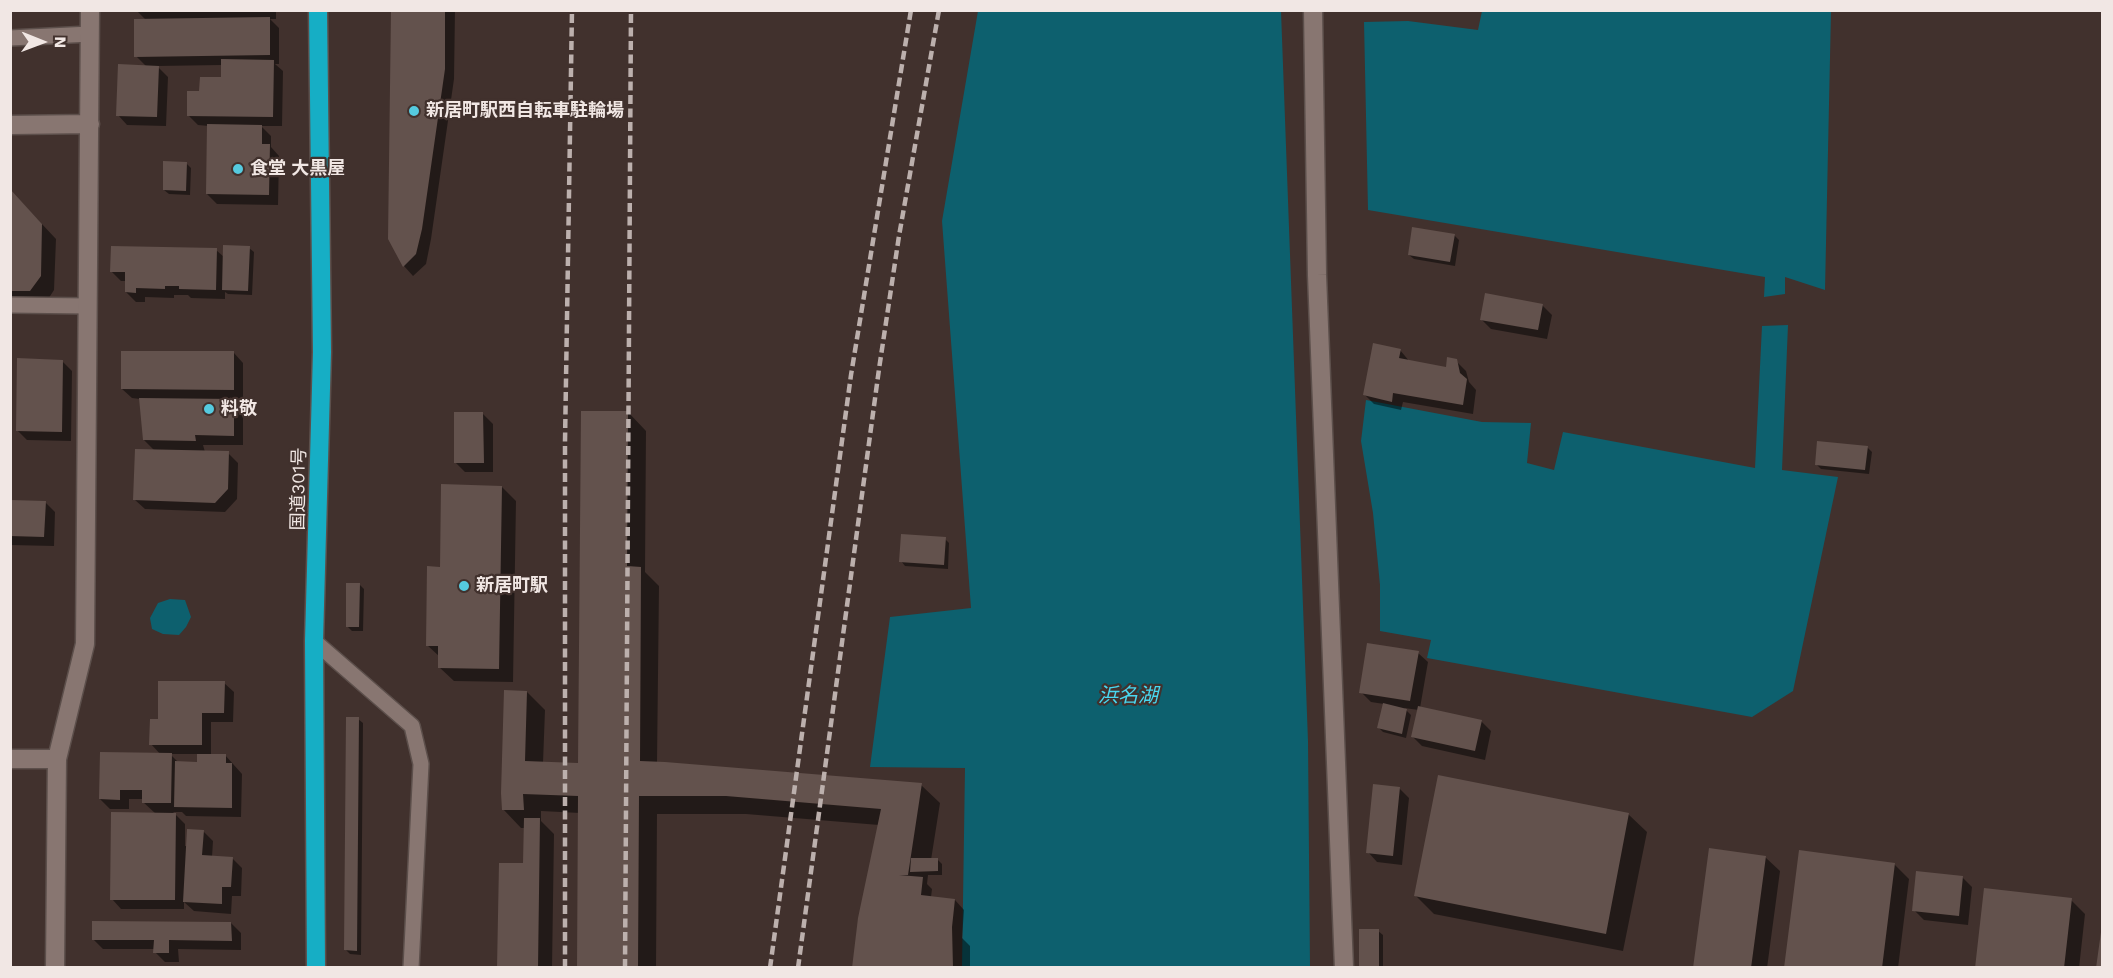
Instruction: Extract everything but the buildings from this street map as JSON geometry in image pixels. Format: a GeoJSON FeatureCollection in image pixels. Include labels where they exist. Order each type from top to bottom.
{"type":"FeatureCollection","features":[{"type":"Feature","properties":{"kind":"highway","name":"国道301号"},"geometry":{"type":"LineString","coordinates":[[316,968],[314,641],[322,352],[318,10]]}},
{"type":"Feature","properties":{"kind":"street"},"geometry":{"type":"LineString","coordinates":[[55,968],[57,759],[86,644],[90,10]]}},
{"type":"Feature","properties":{"kind":"street"},"geometry":{"type":"LineString","coordinates":[[1313,10],[1317,275],[1344,968]]}},
{"type":"Feature","properties":{"kind":"street"},"geometry":{"type":"LineString","coordinates":[[10,125],[90,124]]}},
{"type":"Feature","properties":{"kind":"street"},"geometry":{"type":"LineString","coordinates":[[10,759],[57,759]]}},
{"type":"Feature","properties":{"kind":"lane"},"geometry":{"type":"LineString","coordinates":[[10,38],[90,34]]}},
{"type":"Feature","properties":{"kind":"lane"},"geometry":{"type":"LineString","coordinates":[[10,305],[88,306]]}},
{"type":"Feature","properties":{"kind":"lane"},"geometry":{"type":"LineString","coordinates":[[314,641],[412,726],[421,764],[411,968]]}},
{"type":"Feature","properties":{"kind":"water","name":"浜名湖"},"geometry":{"type":"Polygon","coordinates":[[[978,11],[1281,11],[1308,741],[1310,967],[962,967],[965,768],[870,767],[890,617],[971,608],[942,221],[978,11]]]}},
{"type":"Feature","properties":{"kind":"water"},"geometry":{"type":"Polygon","coordinates":[[[1482,11],[1831,11],[1825,290],[1785,277],[1785,294],[1764,297],[1765,277],[1368,210],[1364,22],[1408,21],[1478,30],[1482,11]]]}},
{"type":"Feature","properties":{"kind":"water"},"geometry":{"type":"Polygon","coordinates":[[[1788,325],[1782,470],[1838,477],[1793,691],[1752,717],[1427,658],[1431,640],[1380,631],[1380,585],[1373,513],[1361,441],[1366,400],[1482,422],[1531,423],[1527,463],[1554,470],[1563,432],[1755,468],[1762,326],[1788,325]]]}},
{"type":"Feature","properties":{"kind":"water"},"geometry":{"type":"Polygon","coordinates":[[[170,599],[185,600],[191,617],[179,635],[163,634],[152,629],[150,618],[158,603],[170,599]]]}},
{"type":"Feature","properties":{"kind":"railway"},"geometry":{"type":"LineString","coordinates":[[565,968],[565,442],[572,10]]}},
{"type":"Feature","properties":{"kind":"railway"},"geometry":{"type":"LineString","coordinates":[[625,968],[631,10]]}},
{"type":"Feature","properties":{"kind":"railway"},"geometry":{"type":"LineString","coordinates":[[770,968],[851,375],[911,10]]}},
{"type":"Feature","properties":{"kind":"railway"},"geometry":{"type":"LineString","coordinates":[[798,968],[879,369],[899,236],[939,10]]}},
{"type":"Feature","properties":{"kind":"place","name":"新居町駅西自転車駐輪場"},"geometry":{"type":"Point","coordinates":[414,111]}},
{"type":"Feature","properties":{"kind":"place","name":"食堂 大黒屋"},"geometry":{"type":"Point","coordinates":[238,169]}},
{"type":"Feature","properties":{"kind":"place","name":"料敬"},"geometry":{"type":"Point","coordinates":[209,409]}},
{"type":"Feature","properties":{"kind":"place","name":"新居町駅"},"geometry":{"type":"Point","coordinates":[464,586]}}]}
